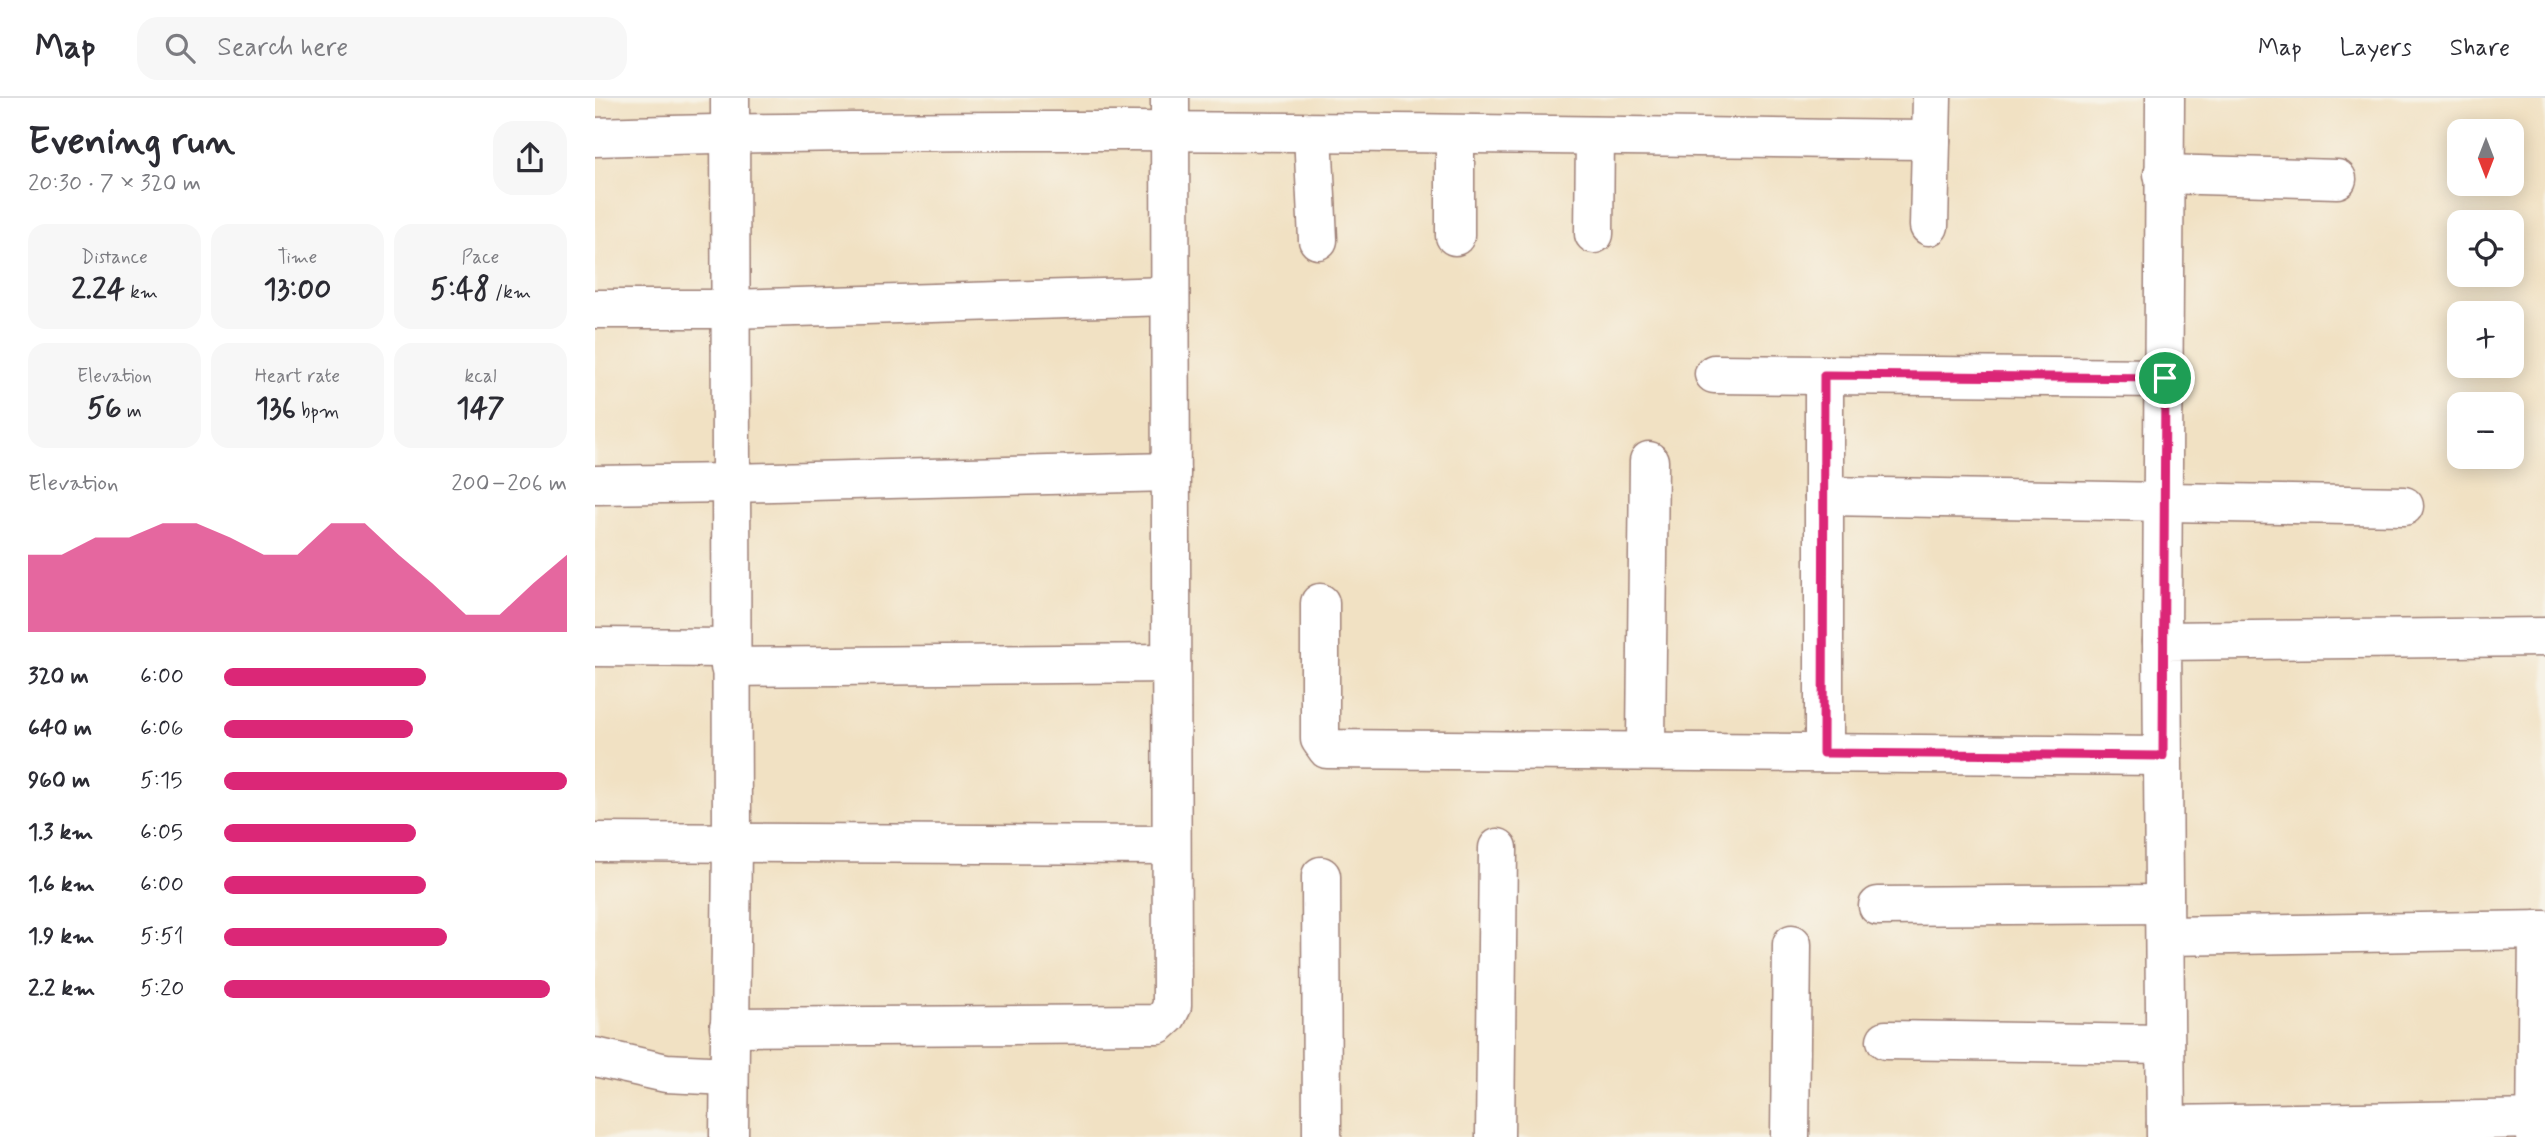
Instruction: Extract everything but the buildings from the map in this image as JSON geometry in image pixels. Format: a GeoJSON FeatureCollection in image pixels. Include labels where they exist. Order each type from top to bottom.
{"type":"FeatureCollection","features":[{"type":"Feature","properties":{"kind":"street"},"geometry":{"type":"LineString","coordinates":[[1929,226],[1932,98]]}},
{"type":"Feature","properties":{"kind":"street"},"geometry":{"type":"LineString","coordinates":[[1878,906],[2164,920],[2541,930],[2539,1125],[2166,1131],[2165,1044],[2164,920],[2163,756],[2162,641],[2165,98]]}},
{"type":"Feature","properties":{"kind":"street"},"geometry":{"type":"LineString","coordinates":[[595,137],[730,116],[1170,115],[1313,133],[1931,140]]}},
{"type":"Feature","properties":{"kind":"street"},"geometry":{"type":"LineString","coordinates":[[729,1027],[1158,1024],[1167,1016],[1172,1006],[1170,115]]}},
{"type":"Feature","properties":{"kind":"street"},"geometry":{"type":"LineString","coordinates":[[729,1137],[732,842],[730,116]]}},
{"type":"Feature","properties":{"kind":"street"},"geometry":{"type":"LineString","coordinates":[[1313,133],[1318,240]]}},
{"type":"Feature","properties":{"kind":"street"},"geometry":{"type":"LineString","coordinates":[[1455,135],[1455,236]]}},
{"type":"Feature","properties":{"kind":"street"},"geometry":{"type":"LineString","coordinates":[[1594,234],[1595,136]]}},
{"type":"Feature","properties":{"kind":"street"},"geometry":{"type":"LineString","coordinates":[[2163,174],[2337,179]]}},
{"type":"Feature","properties":{"kind":"street"},"geometry":{"type":"LineString","coordinates":[[595,309],[730,309],[1170,296]]}},
{"type":"Feature","properties":{"kind":"street"},"geometry":{"type":"LineString","coordinates":[[1714,374],[2165,378]]}},
{"type":"Feature","properties":{"kind":"street"},"geometry":{"type":"LineString","coordinates":[[1823,753],[1824,375]]}},
{"type":"Feature","properties":{"kind":"street"},"geometry":{"type":"LineString","coordinates":[[1646,742],[1649,461]]}},
{"type":"Feature","properties":{"kind":"street"},"geometry":{"type":"LineString","coordinates":[[595,485],[1171,472]]}},
{"type":"Feature","properties":{"kind":"street"},"geometry":{"type":"LineString","coordinates":[[1824,496],[2404,506]]}},
{"type":"Feature","properties":{"kind":"street"},"geometry":{"type":"LineString","coordinates":[[1320,603],[1320,739],[1327,749],[2163,756]]}},
{"type":"Feature","properties":{"kind":"street"},"geometry":{"type":"LineString","coordinates":[[2162,641],[2545,637]]}},
{"type":"Feature","properties":{"kind":"street"},"geometry":{"type":"LineString","coordinates":[[595,648],[730,658],[1171,663]]}},
{"type":"Feature","properties":{"kind":"street"},"geometry":{"type":"LineString","coordinates":[[595,842],[1171,845]]}},
{"type":"Feature","properties":{"kind":"street"},"geometry":{"type":"LineString","coordinates":[[1495,1137],[1498,848]]}},
{"type":"Feature","properties":{"kind":"street"},"geometry":{"type":"LineString","coordinates":[[1321,876],[1322,1137]]}},
{"type":"Feature","properties":{"kind":"street"},"geometry":{"type":"LineString","coordinates":[[1790,1137],[1792,944]]}},
{"type":"Feature","properties":{"kind":"street"},"geometry":{"type":"LineString","coordinates":[[1886,1040],[2165,1044]]}},
{"type":"Feature","properties":{"kind":"street"},"geometry":{"type":"LineString","coordinates":[[595,1056],[666,1073],[729,1076]]}},
{"type":"Feature","properties":{"kind":"route"},"geometry":{"type":"LineString","coordinates":[[1824,375],[2165,378],[2163,756],[1823,753],[1824,375]]}}]}
